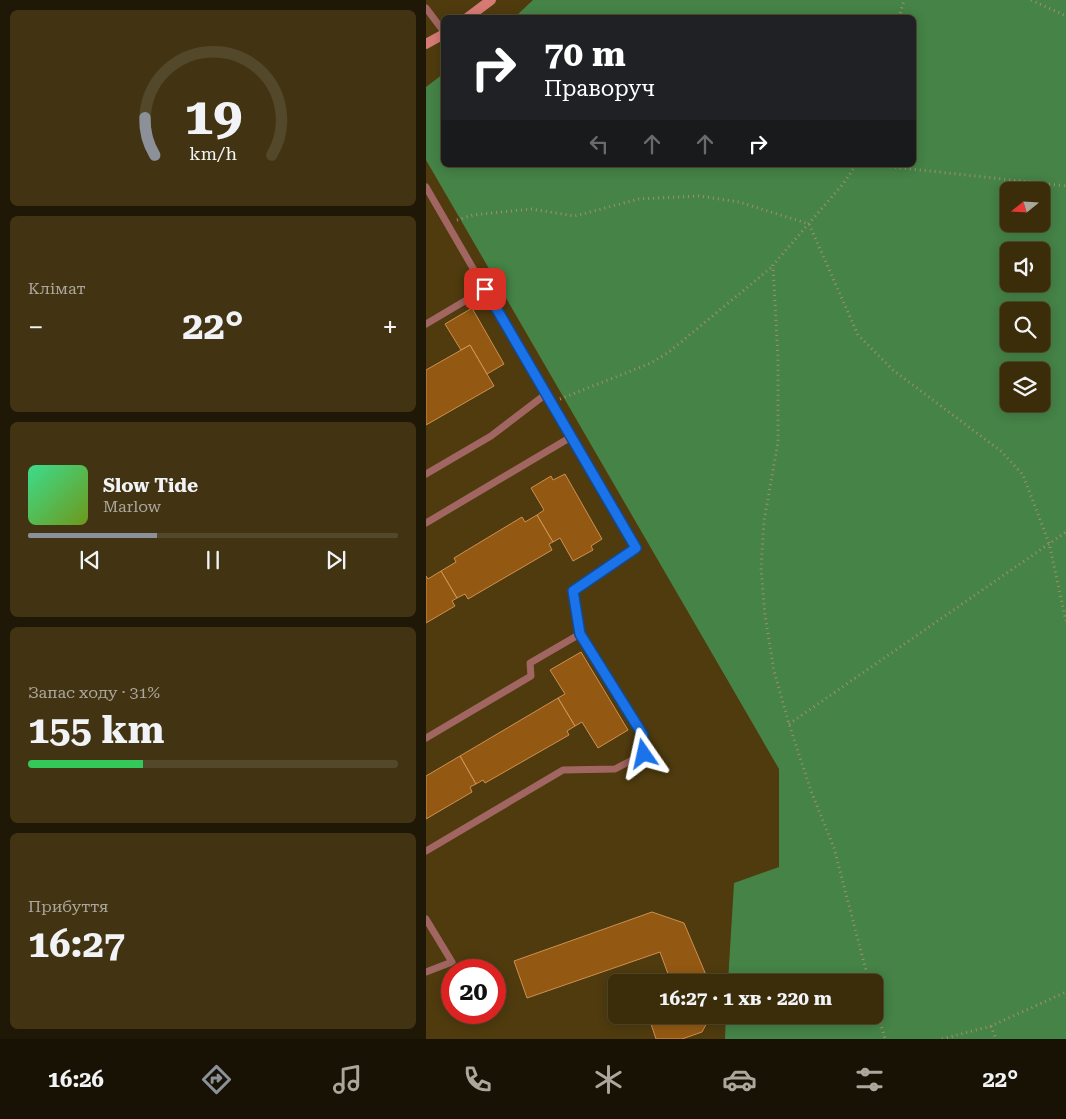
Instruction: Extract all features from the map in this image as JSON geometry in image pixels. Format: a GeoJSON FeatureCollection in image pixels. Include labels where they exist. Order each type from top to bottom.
{"type":"FeatureCollection","features":[{"type":"Feature","properties":{"kind":"main road"},"geometry":{"type":"LineString","coordinates":[[471,15],[490,0]]}},
{"type":"Feature","properties":{"kind":"main road"},"geometry":{"type":"LineString","coordinates":[[426,44],[441,35]]}},
{"type":"Feature","properties":{"kind":"lane"},"geometry":{"type":"LineString","coordinates":[[426,8],[441,29]]}},
{"type":"Feature","properties":{"kind":"lane"},"geometry":{"type":"LineString","coordinates":[[426,187],[636,548],[573,591],[580,634],[643,735],[644,754],[615,769],[563,770],[426,851]]}},
{"type":"Feature","properties":{"kind":"lane"},"geometry":{"type":"LineString","coordinates":[[426,324],[485,289]]}},
{"type":"Feature","properties":{"kind":"lane"},"geometry":{"type":"LineString","coordinates":[[426,474],[491,436],[546,394]]}},
{"type":"Feature","properties":{"kind":"lane"},"geometry":{"type":"LineString","coordinates":[[426,523],[571,437]]}},
{"type":"Feature","properties":{"kind":"lane"},"geometry":{"type":"LineString","coordinates":[[426,738],[531,676],[530,663],[580,634]]}},
{"type":"Feature","properties":{"kind":"lane"},"geometry":{"type":"LineString","coordinates":[[426,919],[452,962],[426,972]]}},
{"type":"Feature","properties":{"kind":"path"},"geometry":{"type":"LineString","coordinates":[[900,15],[904,0]]}},
{"type":"Feature","properties":{"kind":"path"},"geometry":{"type":"LineString","coordinates":[[1031,0],[1066,16]]}},
{"type":"Feature","properties":{"kind":"path"},"geometry":{"type":"LineString","coordinates":[[551,403],[651,363],[669,352],[773,265],[854,167]]}},
{"type":"Feature","properties":{"kind":"path"},"geometry":{"type":"LineString","coordinates":[[892,167],[1066,186]]}},
{"type":"Feature","properties":{"kind":"path"},"geometry":{"type":"LineString","coordinates":[[447,223],[473,215],[531,209],[575,216],[639,199],[699,196],[739,202],[809,224],[858,335],[893,370],[1002,452],[1023,475],[1049,543],[1066,621]]}},
{"type":"Feature","properties":{"kind":"path"},"geometry":{"type":"LineString","coordinates":[[773,265],[778,358],[778,442],[764,521],[761,568],[765,615],[774,671],[789,724],[811,791],[834,848],[867,974]]}},
{"type":"Feature","properties":{"kind":"path"},"geometry":{"type":"LineString","coordinates":[[789,724],[1066,532]]}},
{"type":"Feature","properties":{"kind":"path"},"geometry":{"type":"LineString","coordinates":[[942,1039],[991,1026],[1066,992]]}},
{"type":"Feature","properties":{"kind":"path"},"geometry":{"type":"LineString","coordinates":[[881,1024],[885,1039]]}},
{"type":"Feature","properties":{"kind":"path"},"geometry":{"type":"LineString","coordinates":[[991,1026],[996,1039]]}},
{"type":"Feature","properties":{"kind":"green space"},"geometry":{"type":"Polygon","coordinates":[[[533,0],[1066,0],[1066,1039],[725,1039],[726,1024],[883,1024],[883,974],[728,974],[734,883],[779,867],[779,769],[426,160],[426,87],[441,76],[441,167],[916,167],[916,15],[517,15],[533,0]]]}},
{"type":"Feature","properties":{"kind":"building"},"geometry":{"type":"Polygon","coordinates":[[[472,308],[504,364],[487,374],[470,345],[461,350],[445,324],[472,308]]]}},
{"type":"Feature","properties":{"kind":"building"},"geometry":{"type":"Polygon","coordinates":[[[470,345],[494,386],[426,425],[426,370],[470,345]]]}},
{"type":"Feature","properties":{"kind":"building"},"geometry":{"type":"Polygon","coordinates":[[[565,474],[602,539],[591,546],[593,550],[573,561],[560,538],[553,542],[537,515],[544,510],[531,488],[551,476],[553,480],[565,474]]]}},
{"type":"Feature","properties":{"kind":"building"},"geometry":{"type":"Polygon","coordinates":[[[537,515],[553,542],[549,544],[552,550],[468,599],[465,594],[457,598],[441,571],[456,562],[454,558],[522,517],[525,522],[537,515]]]}},
{"type":"Feature","properties":{"kind":"building"},"geometry":{"type":"Polygon","coordinates":[[[441,571],[457,598],[452,601],[455,606],[426,623],[426,576],[428,579],[441,571]]]}},
{"type":"Feature","properties":{"kind":"building"},"geometry":{"type":"Polygon","coordinates":[[[581,652],[628,730],[598,748],[582,722],[575,726],[558,698],[565,694],[550,670],[581,652]]]}},
{"type":"Feature","properties":{"kind":"building"},"geometry":{"type":"Polygon","coordinates":[[[558,698],[575,726],[567,731],[569,735],[485,783],[483,780],[476,784],[460,756],[558,698]]]}},
{"type":"Feature","properties":{"kind":"building"},"geometry":{"type":"Polygon","coordinates":[[[460,756],[476,784],[470,787],[472,792],[426,819],[426,776],[460,756]]]}},
{"type":"Feature","properties":{"kind":"building"},"geometry":{"type":"Polygon","coordinates":[[[652,912],[684,923],[706,974],[668,974],[660,952],[527,998],[514,961],[652,912]]]}},
{"type":"Feature","properties":{"kind":"building"},"geometry":{"type":"Polygon","coordinates":[[[651,1024],[706,1024],[702,1032],[682,1039],[656,1039],[651,1024]]]}},
{"type":"Feature","properties":{"kind":"route"},"geometry":{"type":"LineString","coordinates":[[485,289],[636,548],[573,591],[580,634],[643,735],[644,754]]}}]}
